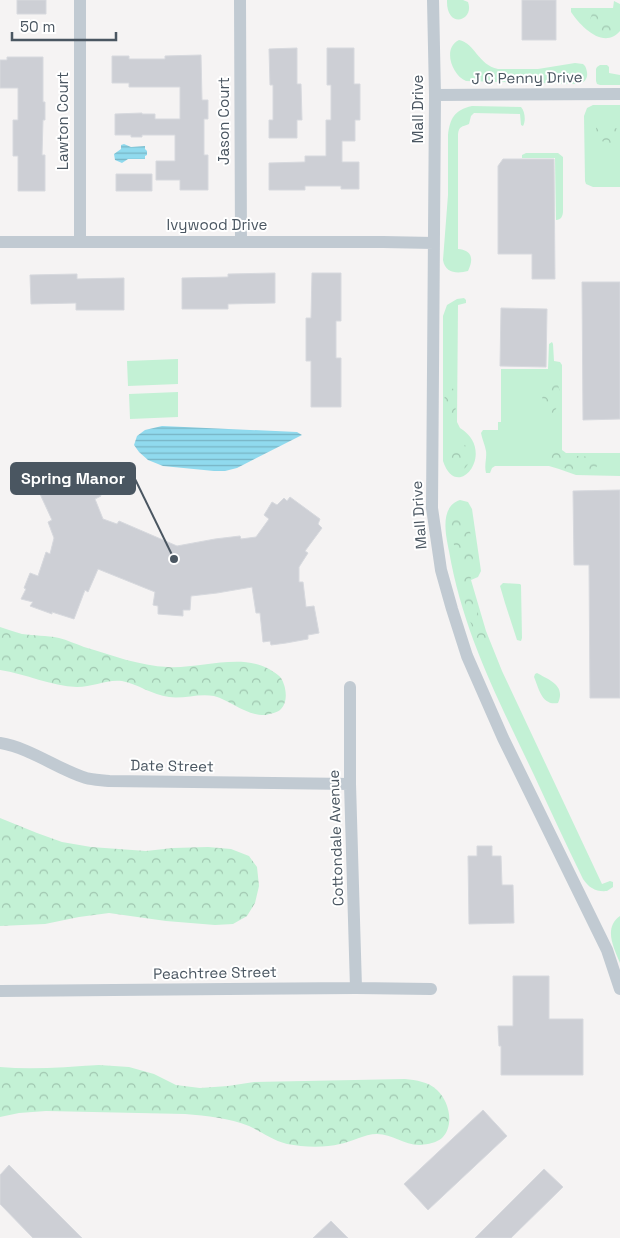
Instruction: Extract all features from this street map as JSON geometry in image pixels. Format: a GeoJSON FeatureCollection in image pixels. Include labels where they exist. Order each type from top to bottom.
{"type":"FeatureCollection","features":[{"type":"Feature","properties":{"kind":"street","name":"Lawton Court"},"geometry":{"type":"LineString","coordinates":[[80,0],[80,241]]}},
{"type":"Feature","properties":{"kind":"street","name":"Jason Court"},"geometry":{"type":"LineString","coordinates":[[240,0],[241,242]]}},
{"type":"Feature","properties":{"kind":"street","name":"Mall Drive"},"geometry":{"type":"LineString","coordinates":[[434,0],[432,508],[440,570],[467,656],[503,738],[608,950],[620,989]]}},
{"type":"Feature","properties":{"kind":"street","name":"J C Penny Drive"},"geometry":{"type":"LineString","coordinates":[[435,95],[620,94]]}},
{"type":"Feature","properties":{"kind":"street","name":"Ivywood Drive"},"geometry":{"type":"LineString","coordinates":[[0,242],[434,243]]}},
{"type":"Feature","properties":{"kind":"street","name":"Cottondale Avenue"},"geometry":{"type":"LineString","coordinates":[[350,687],[350,784],[356,988]]}},
{"type":"Feature","properties":{"kind":"street","name":"Date Street"},"geometry":{"type":"LineString","coordinates":[[0,742],[47,760],[88,779],[109,781],[350,784]]}},
{"type":"Feature","properties":{"kind":"street","name":"Peachtree Street"},"geometry":{"type":"LineString","coordinates":[[0,991],[431,989]]}},
{"type":"Feature","properties":{"kind":"green space"},"geometry":{"type":"Polygon","coordinates":[[[447,0],[463,0],[468,2],[468,14],[464,18],[455,19],[451,16],[448,9],[447,0]]]}},
{"type":"Feature","properties":{"kind":"green space"},"geometry":{"type":"Polygon","coordinates":[[[614,1],[620,4],[620,31],[614,36],[607,38],[600,37],[587,30],[571,12],[571,8],[613,8],[614,1]]]}},
{"type":"Feature","properties":{"kind":"green space"},"geometry":{"type":"Polygon","coordinates":[[[595,10],[609,12],[612,15],[614,22],[611,32],[601,32],[591,23],[595,10]]]}},
{"type":"Feature","properties":{"kind":"green space"},"geometry":{"type":"Polygon","coordinates":[[[459,40],[469,45],[491,67],[498,69],[538,69],[575,63],[585,66],[587,77],[586,80],[578,84],[466,81],[453,68],[451,61],[451,49],[459,40]]]}},
{"type":"Feature","properties":{"kind":"green space"},"geometry":{"type":"Polygon","coordinates":[[[600,65],[607,65],[609,73],[620,75],[620,85],[597,84],[596,69],[600,65]]]}},
{"type":"Feature","properties":{"kind":"green space"},"geometry":{"type":"Polygon","coordinates":[[[593,105],[620,105],[620,187],[593,187],[586,184],[585,181],[584,116],[587,108],[593,105]]]}},
{"type":"Feature","properties":{"kind":"green space"},"geometry":{"type":"Polygon","coordinates":[[[472,106],[521,107],[525,121],[523,126],[521,125],[520,114],[474,113],[469,124],[459,129],[458,249],[469,253],[471,263],[468,271],[452,272],[446,268],[443,260],[448,195],[448,135],[454,116],[461,110],[472,106]]]}},
{"type":"Feature","properties":{"kind":"green space"},"geometry":{"type":"Polygon","coordinates":[[[604,123],[620,130],[620,146],[598,139],[596,135],[597,126],[604,123]]]}},
{"type":"Feature","properties":{"kind":"green space"},"geometry":{"type":"Polygon","coordinates":[[[526,153],[558,153],[563,157],[563,213],[559,219],[556,220],[555,158],[522,158],[522,155],[526,153]]]}},
{"type":"Feature","properties":{"kind":"green space"},"geometry":{"type":"Polygon","coordinates":[[[464,298],[466,303],[458,305],[457,422],[460,428],[471,438],[475,449],[475,460],[465,476],[457,477],[449,473],[443,461],[443,316],[447,305],[457,299],[464,298]]]}},
{"type":"Feature","properties":{"kind":"green space"},"geometry":{"type":"Polygon","coordinates":[[[552,342],[554,361],[560,362],[562,365],[562,450],[566,453],[620,453],[620,476],[576,475],[549,466],[495,466],[490,473],[486,473],[486,451],[481,433],[483,430],[498,430],[498,422],[501,422],[501,369],[548,369],[549,344],[552,342]]]}},
{"type":"Feature","properties":{"kind":"green space"},"geometry":{"type":"Polygon","coordinates":[[[178,359],[178,384],[128,386],[127,361],[178,359]]]}},
{"type":"Feature","properties":{"kind":"green space"},"geometry":{"type":"Polygon","coordinates":[[[548,381],[555,381],[560,392],[559,402],[553,413],[547,412],[543,401],[544,388],[548,381]]]}},
{"type":"Feature","properties":{"kind":"green space"},"geometry":{"type":"Polygon","coordinates":[[[449,388],[454,389],[456,399],[455,410],[451,417],[446,414],[444,406],[445,391],[449,388]]]}},
{"type":"Feature","properties":{"kind":"green space"},"geometry":{"type":"Polygon","coordinates":[[[178,392],[178,417],[130,419],[129,394],[178,392]]]}},
{"type":"Feature","properties":{"kind":"green space"},"geometry":{"type":"Polygon","coordinates":[[[460,444],[465,445],[469,454],[468,463],[464,469],[454,466],[451,460],[452,450],[460,444]]]}},
{"type":"Feature","properties":{"kind":"green space"},"geometry":{"type":"Polygon","coordinates":[[[549,448],[558,449],[563,455],[594,457],[599,459],[599,463],[592,471],[582,473],[572,471],[557,465],[550,459],[547,455],[549,448]]]}},
{"type":"Feature","properties":{"kind":"green space"},"geometry":{"type":"Polygon","coordinates":[[[460,500],[468,502],[472,509],[481,571],[478,577],[471,580],[486,631],[502,671],[602,884],[610,881],[613,882],[613,887],[607,891],[593,889],[583,879],[495,693],[473,638],[455,581],[446,530],[446,515],[453,504],[460,500]]]}},
{"type":"Feature","properties":{"kind":"green space"},"geometry":{"type":"Polygon","coordinates":[[[457,514],[463,515],[470,531],[473,561],[471,584],[474,602],[488,642],[487,647],[484,648],[479,647],[466,609],[461,568],[451,535],[452,519],[457,514]]]}},
{"type":"Feature","properties":{"kind":"green space"},"geometry":{"type":"Polygon","coordinates":[[[503,583],[521,585],[521,641],[517,640],[505,603],[500,586],[503,583]]]}},
{"type":"Feature","properties":{"kind":"green space"},"geometry":{"type":"Polygon","coordinates":[[[0,627],[22,634],[59,638],[147,665],[180,667],[233,662],[258,664],[281,678],[285,690],[285,703],[278,711],[259,715],[214,696],[169,697],[122,681],[111,681],[83,687],[67,686],[0,670],[0,627]]]}},
{"type":"Feature","properties":{"kind":"green space"},"geometry":{"type":"Polygon","coordinates":[[[537,673],[558,687],[560,697],[558,703],[548,702],[542,696],[534,677],[537,673]]]}},
{"type":"Feature","properties":{"kind":"green space"},"geometry":{"type":"Polygon","coordinates":[[[0,818],[62,842],[91,847],[146,851],[208,847],[231,849],[249,856],[257,867],[259,886],[255,903],[247,916],[233,924],[215,925],[166,921],[109,913],[45,924],[0,926],[0,818]]]}},
{"type":"Feature","properties":{"kind":"green space"},"geometry":{"type":"Polygon","coordinates":[[[620,916],[620,963],[613,945],[611,932],[612,926],[620,916]]]}},
{"type":"Feature","properties":{"kind":"green space"},"geometry":{"type":"Polygon","coordinates":[[[99,1065],[129,1067],[154,1074],[176,1085],[200,1088],[254,1082],[414,1080],[430,1085],[445,1100],[449,1113],[448,1127],[442,1138],[424,1145],[410,1144],[377,1134],[367,1135],[345,1143],[314,1147],[287,1144],[234,1121],[185,1114],[46,1111],[19,1113],[0,1117],[0,1067],[37,1068],[99,1065]]]}},
{"type":"Feature","properties":{"kind":"water"},"geometry":{"type":"Polygon","coordinates":[[[124,144],[131,147],[145,146],[147,155],[145,159],[128,159],[122,163],[115,160],[114,154],[124,144]]]}},
{"type":"Feature","properties":{"kind":"water"},"geometry":{"type":"Polygon","coordinates":[[[162,426],[297,432],[302,435],[237,468],[214,471],[163,466],[148,460],[134,445],[137,436],[145,430],[162,426]]]}},
{"type":"Feature","properties":{"kind":"building"},"geometry":{"type":"Polygon","coordinates":[[[17,0],[46,0],[46,14],[17,14],[17,0]]]}},
{"type":"Feature","properties":{"kind":"building"},"geometry":{"type":"Polygon","coordinates":[[[522,0],[556,0],[556,40],[522,40],[522,0]]]}},
{"type":"Feature","properties":{"kind":"building"},"geometry":{"type":"Polygon","coordinates":[[[297,48],[297,84],[301,84],[302,120],[297,120],[297,138],[269,138],[269,120],[273,120],[273,85],[270,85],[269,49],[297,48]]]}},
{"type":"Feature","properties":{"kind":"building"},"geometry":{"type":"Polygon","coordinates":[[[327,48],[354,48],[354,84],[360,84],[360,120],[355,120],[355,141],[342,141],[342,162],[359,162],[359,189],[341,189],[341,186],[305,186],[305,190],[269,190],[269,163],[305,162],[305,156],[326,156],[326,120],[331,120],[331,85],[327,85],[327,48]]]}},
{"type":"Feature","properties":{"kind":"building"},"geometry":{"type":"Polygon","coordinates":[[[201,55],[202,100],[208,100],[208,119],[204,119],[204,155],[208,155],[208,190],[180,190],[180,180],[156,180],[156,161],[175,161],[175,135],[131,137],[131,135],[115,135],[115,114],[155,114],[155,119],[180,119],[180,87],[129,87],[129,83],[112,83],[112,56],[129,56],[129,59],[165,59],[165,56],[201,55]]]}},
{"type":"Feature","properties":{"kind":"building"},"geometry":{"type":"Polygon","coordinates":[[[7,57],[43,57],[45,120],[43,120],[42,155],[45,155],[45,191],[18,191],[18,156],[13,156],[13,120],[18,120],[18,88],[0,88],[0,60],[7,60],[7,57]]]}},
{"type":"Feature","properties":{"kind":"building"},"geometry":{"type":"Polygon","coordinates":[[[503,159],[554,159],[555,279],[532,279],[532,254],[498,254],[498,166],[503,159]]]}},
{"type":"Feature","properties":{"kind":"building"},"geometry":{"type":"Polygon","coordinates":[[[116,174],[152,174],[152,191],[116,191],[116,174]]]}},
{"type":"Feature","properties":{"kind":"building"},"geometry":{"type":"Polygon","coordinates":[[[275,273],[275,303],[228,304],[228,309],[182,309],[182,278],[228,277],[228,274],[275,273]]]}},
{"type":"Feature","properties":{"kind":"building"},"geometry":{"type":"Polygon","coordinates":[[[312,273],[341,273],[341,321],[336,321],[336,358],[341,358],[341,407],[311,407],[311,361],[306,361],[306,318],[311,318],[312,273]]]}},
{"type":"Feature","properties":{"kind":"building"},"geometry":{"type":"Polygon","coordinates":[[[77,274],[77,279],[124,278],[124,310],[76,310],[76,303],[31,304],[30,275],[77,274]]]}},
{"type":"Feature","properties":{"kind":"building"},"geometry":{"type":"Polygon","coordinates":[[[582,282],[620,282],[620,419],[583,420],[582,282]]]}},
{"type":"Feature","properties":{"kind":"building"},"geometry":{"type":"Polygon","coordinates":[[[501,308],[547,309],[546,367],[500,366],[501,308]]]}},
{"type":"Feature","properties":{"kind":"building"},"geometry":{"type":"Polygon","coordinates":[[[80,473],[80,475],[87,474],[90,480],[94,478],[101,496],[95,499],[103,519],[117,524],[119,521],[177,546],[240,536],[241,539],[256,537],[269,519],[264,515],[272,502],[277,505],[284,498],[287,501],[290,497],[320,519],[318,524],[322,528],[305,551],[308,553],[299,567],[299,582],[303,582],[306,607],[314,606],[319,633],[308,635],[308,639],[286,643],[271,645],[270,641],[263,642],[260,613],[256,613],[252,587],[191,596],[190,610],[183,610],[183,616],[158,614],[158,606],[153,605],[155,592],[98,569],[88,592],[85,590],[74,619],[30,606],[33,602],[21,599],[26,589],[24,588],[30,573],[38,576],[46,552],[50,554],[54,538],[48,522],[52,520],[40,494],[46,491],[44,487],[80,473]]]}},
{"type":"Feature","properties":{"kind":"building"},"geometry":{"type":"Polygon","coordinates":[[[620,490],[620,698],[590,698],[589,565],[574,565],[573,491],[620,490]]]}},
{"type":"Feature","properties":{"kind":"building"},"geometry":{"type":"Polygon","coordinates":[[[477,846],[492,846],[492,856],[501,856],[502,885],[513,885],[514,923],[469,924],[468,856],[477,856],[477,846]]]}},
{"type":"Feature","properties":{"kind":"building"},"geometry":{"type":"Polygon","coordinates":[[[513,976],[549,976],[549,1019],[583,1019],[583,1075],[501,1075],[501,1046],[499,1046],[498,1026],[513,1026],[513,976]]]}},
{"type":"Feature","properties":{"kind":"building"},"geometry":{"type":"Polygon","coordinates":[[[483,1110],[507,1136],[428,1210],[404,1184],[483,1110]]]}},
{"type":"Feature","properties":{"kind":"building"},"geometry":{"type":"Polygon","coordinates":[[[9,1165],[82,1238],[33,1238],[0,1204],[0,1175],[9,1165]]]}},
{"type":"Feature","properties":{"kind":"building"},"geometry":{"type":"Polygon","coordinates":[[[544,1169],[563,1187],[511,1238],[475,1238],[544,1169]]]}},
{"type":"Feature","properties":{"kind":"building"},"geometry":{"type":"Polygon","coordinates":[[[331,1221],[348,1238],[313,1238],[331,1221]]]}},
{"type":"Feature","properties":{"kind":"place","name":"Spring Manor"},"geometry":{"type":"Point","coordinates":[174,559]}}]}
